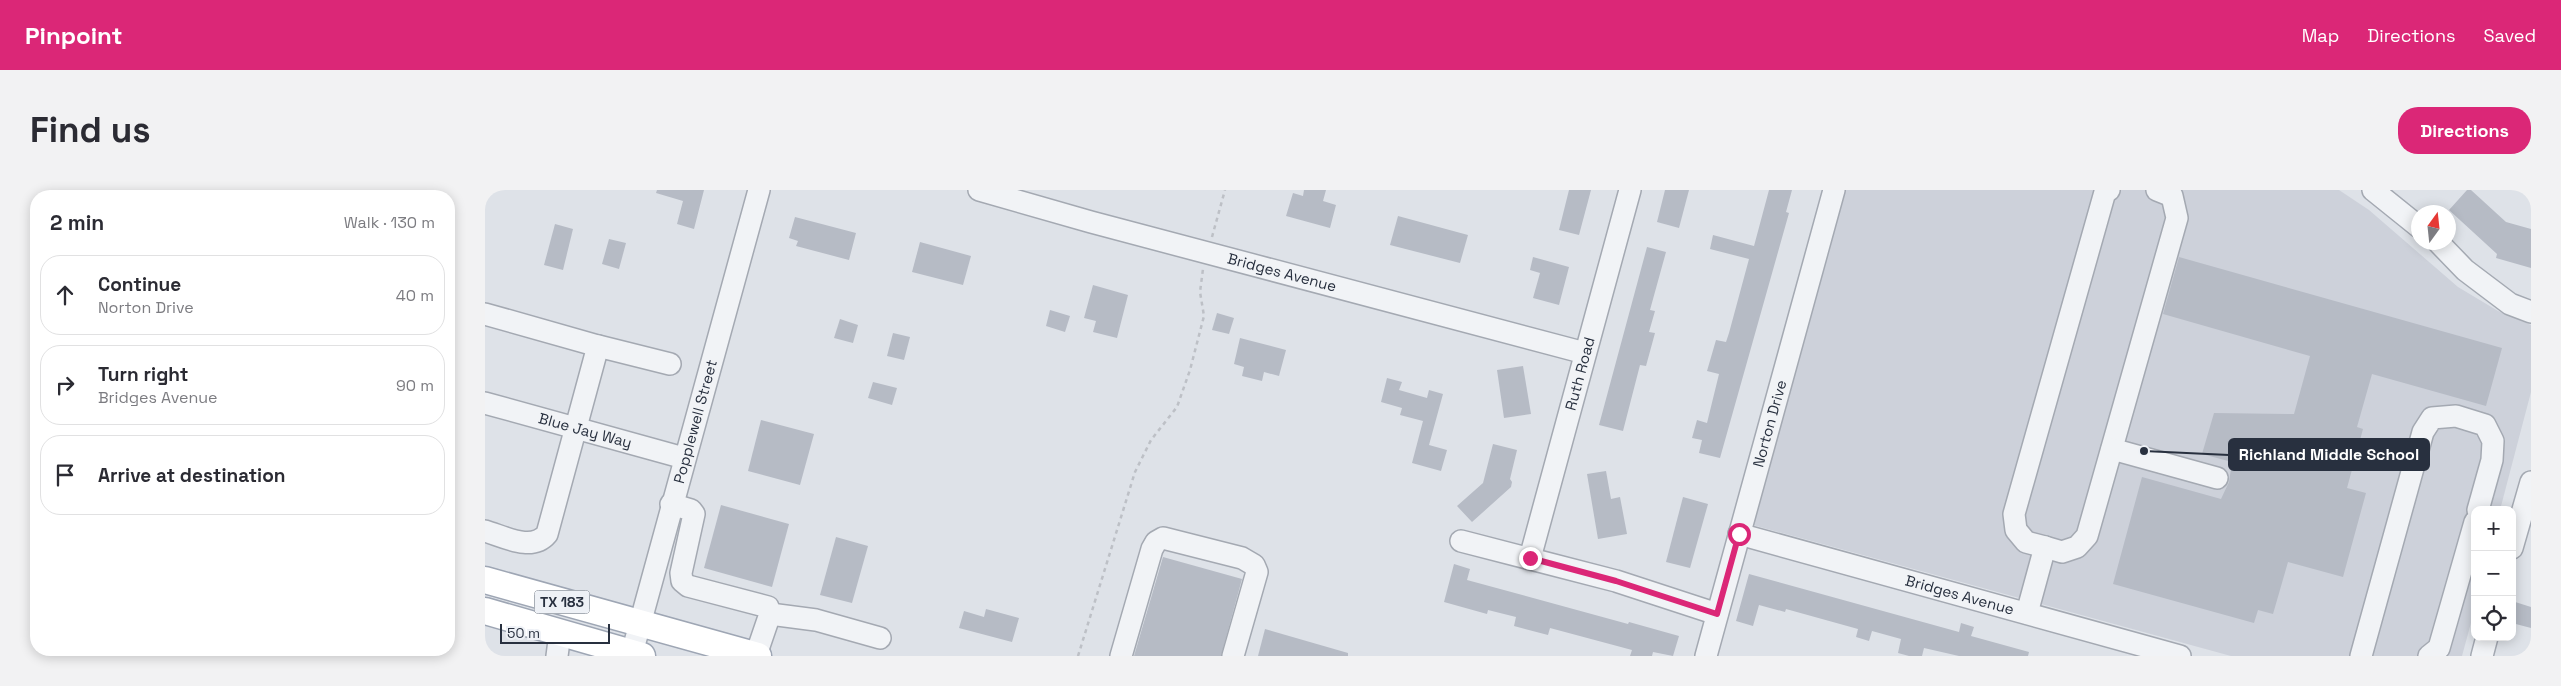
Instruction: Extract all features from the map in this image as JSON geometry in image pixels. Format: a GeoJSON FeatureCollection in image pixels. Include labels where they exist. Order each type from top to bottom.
{"type":"FeatureCollection","features":[{"type":"Feature","properties":{"kind":"main road","name":"TX 183"},"geometry":{"type":"LineString","coordinates":[[485,580],[757,656]]}},
{"type":"Feature","properties":{"kind":"main road","name":"TX 183"},"geometry":{"type":"LineString","coordinates":[[485,611],[559,644],[637,655]]}},
{"type":"Feature","properties":{"kind":"street","name":"Popplewell Street"},"geometry":{"type":"LineString","coordinates":[[637,655],[639,623],[759,190]]}},
{"type":"Feature","properties":{"kind":"street","name":"Bridges Avenue"},"geometry":{"type":"LineString","coordinates":[[979,190],[1207,253],[1585,353]]}},
{"type":"Feature","properties":{"kind":"street","name":"Ruth Road"},"geometry":{"type":"LineString","coordinates":[[1530,558],[1630,190]]}},
{"type":"Feature","properties":{"kind":"street","name":"Norton Drive"},"geometry":{"type":"LineString","coordinates":[[1706,656],[1833,190]]}},
{"type":"Feature","properties":{"kind":"street"},"geometry":{"type":"LineString","coordinates":[[2109,190],[2105,192],[2014,514],[2015,530],[2026,542],[2063,552],[2077,547],[2087,536],[2177,218],[2172,196],[2157,190]]}},
{"type":"Feature","properties":{"kind":"street"},"geometry":{"type":"LineString","coordinates":[[2373,190],[2411,221]]}},
{"type":"Feature","properties":{"kind":"street"},"geometry":{"type":"LineString","coordinates":[[2446,250],[2465,270],[2510,304],[2531,312]]}},
{"type":"Feature","properties":{"kind":"street"},"geometry":{"type":"LineString","coordinates":[[485,314],[670,364]]}},
{"type":"Feature","properties":{"kind":"street"},"geometry":{"type":"LineString","coordinates":[[485,531],[533,544],[542,541],[547,534],[598,346]]}},
{"type":"Feature","properties":{"kind":"street","name":"Blue Jay Way"},"geometry":{"type":"LineString","coordinates":[[485,404],[684,458]]}},
{"type":"Feature","properties":{"kind":"street"},"geometry":{"type":"LineString","coordinates":[[2366,655],[2423,432],[2432,418],[2456,416],[2485,425],[2493,441],[2493,460],[2479,506]]}},
{"type":"Feature","properties":{"kind":"street"},"geometry":{"type":"LineString","coordinates":[[2112,449],[2217,478]]}},
{"type":"Feature","properties":{"kind":"street"},"geometry":{"type":"LineString","coordinates":[[2516,534],[2531,482]]}},
{"type":"Feature","properties":{"kind":"street"},"geometry":{"type":"LineString","coordinates":[[671,504],[691,510],[693,514],[681,573],[682,581],[688,586],[768,607],[770,614],[757,656]]}},
{"type":"Feature","properties":{"kind":"street","name":"Bridges Avenue"},"geometry":{"type":"LineString","coordinates":[[1739,534],[2180,656]]}},
{"type":"Feature","properties":{"kind":"street"},"geometry":{"type":"LineString","coordinates":[[2429,656],[2439,648],[2471,536]]}},
{"type":"Feature","properties":{"kind":"street"},"geometry":{"type":"LineString","coordinates":[[1121,656],[1152,549],[1156,542],[1163,538],[1242,558],[1254,565],[1257,572],[1233,656]]}},
{"type":"Feature","properties":{"kind":"street"},"geometry":{"type":"LineString","coordinates":[[1461,541],[1616,581],[1717,614]]}},
{"type":"Feature","properties":{"kind":"street"},"geometry":{"type":"LineString","coordinates":[[2027,614],[2045,548]]}},
{"type":"Feature","properties":{"kind":"street"},"geometry":{"type":"LineString","coordinates":[[770,614],[816,620],[880,638]]}},
{"type":"Feature","properties":{"kind":"street"},"geometry":{"type":"LineString","coordinates":[[2482,656],[2486,641]]}},
{"type":"Feature","properties":{"kind":"path"},"geometry":{"type":"LineString","coordinates":[[1078,656],[1135,472],[1151,440],[1177,407],[1190,370],[1204,316],[1201,292],[1207,253],[1225,190]]}},
{"type":"Feature","properties":{"kind":"shaded area"},"geometry":{"type":"Polygon","coordinates":[[[1845,190],[2339,190],[2369,210],[2411,246],[2411,250],[2415,250],[2458,287],[2498,311],[2531,325],[2531,392],[2501,506],[2471,506],[2471,623],[2462,656],[2231,656],[1753,525],[1845,190]]]}},
{"type":"Feature","properties":{"kind":"building"},"geometry":{"type":"Polygon","coordinates":[[[657,190],[704,190],[694,229],[677,224],[683,201],[656,193],[657,190]]]}},
{"type":"Feature","properties":{"kind":"building"},"geometry":{"type":"Polygon","coordinates":[[[1304,190],[1326,190],[1323,201],[1336,205],[1330,228],[1286,216],[1293,193],[1303,196],[1304,190]]]}},
{"type":"Feature","properties":{"kind":"building"},"geometry":{"type":"Polygon","coordinates":[[[1569,190],[1591,190],[1579,235],[1559,230],[1569,190]]]}},
{"type":"Feature","properties":{"kind":"building"},"geometry":{"type":"Polygon","coordinates":[[[1665,190],[1689,190],[1679,228],[1657,222],[1665,190]]]}},
{"type":"Feature","properties":{"kind":"building"},"geometry":{"type":"Polygon","coordinates":[[[1769,190],[1792,190],[1786,212],[1789,213],[1720,458],[1699,453],[1702,440],[1692,438],[1697,420],[1707,423],[1719,374],[1707,371],[1716,340],[1726,342],[1749,259],[1710,249],[1713,235],[1754,246],[1769,190]]]}},
{"type":"Feature","properties":{"kind":"building"},"geometry":{"type":"Polygon","coordinates":[[[2467,190],[2471,190],[2506,222],[2531,229],[2531,268],[2496,258],[2497,254],[2456,216],[2456,205],[2454,205],[2467,190]]]}},
{"type":"Feature","properties":{"kind":"building"},"geometry":{"type":"Polygon","coordinates":[[[1398,216],[1468,235],[1460,263],[1390,245],[1398,216]]]}},
{"type":"Feature","properties":{"kind":"building"},"geometry":{"type":"Polygon","coordinates":[[[795,217],[856,233],[849,260],[796,246],[798,241],[789,238],[795,217]]]}},
{"type":"Feature","properties":{"kind":"building"},"geometry":{"type":"Polygon","coordinates":[[[555,224],[573,229],[563,270],[544,265],[555,224]]]}},
{"type":"Feature","properties":{"kind":"building"},"geometry":{"type":"Polygon","coordinates":[[[609,239],[626,243],[619,269],[602,264],[609,239]]]}},
{"type":"Feature","properties":{"kind":"building"},"geometry":{"type":"Polygon","coordinates":[[[920,242],[971,256],[963,285],[912,272],[920,242]]]}},
{"type":"Feature","properties":{"kind":"building"},"geometry":{"type":"Polygon","coordinates":[[[1647,247],[1666,252],[1650,310],[1655,311],[1649,332],[1655,333],[1646,366],[1640,365],[1623,431],[1599,425],[1647,247]]]}},
{"type":"Feature","properties":{"kind":"building"},"geometry":{"type":"Polygon","coordinates":[[[1533,257],[1569,267],[1559,305],[1533,298],[1540,273],[1530,270],[1533,257]]]}},
{"type":"Feature","properties":{"kind":"building"},"geometry":{"type":"Polygon","coordinates":[[[2179,257],[2502,348],[2486,406],[2372,374],[2357,427],[2363,429],[2347,488],[2366,493],[2343,577],[2288,562],[2273,614],[2258,610],[2254,623],[2113,584],[2142,477],[2221,499],[2229,482],[2232,462],[2202,454],[2214,413],[2294,414],[2310,356],[2163,314],[2179,257]]]}},
{"type":"Feature","properties":{"kind":"building"},"geometry":{"type":"Polygon","coordinates":[[[1093,285],[1128,295],[1117,338],[1093,332],[1096,321],[1084,318],[1093,285]]]}},
{"type":"Feature","properties":{"kind":"building"},"geometry":{"type":"Polygon","coordinates":[[[1050,310],[1070,316],[1065,332],[1046,326],[1050,310]]]}},
{"type":"Feature","properties":{"kind":"building"},"geometry":{"type":"Polygon","coordinates":[[[1217,313],[1234,318],[1229,334],[1212,330],[1217,313]]]}},
{"type":"Feature","properties":{"kind":"building"},"geometry":{"type":"Polygon","coordinates":[[[840,319],[858,325],[853,343],[834,338],[840,319]]]}},
{"type":"Feature","properties":{"kind":"building"},"geometry":{"type":"Polygon","coordinates":[[[893,333],[910,337],[904,360],[887,356],[893,333]]]}},
{"type":"Feature","properties":{"kind":"building"},"geometry":{"type":"Polygon","coordinates":[[[1240,338],[1286,350],[1279,376],[1264,372],[1262,381],[1242,376],[1244,367],[1234,364],[1240,338]]]}},
{"type":"Feature","properties":{"kind":"building"},"geometry":{"type":"Polygon","coordinates":[[[1523,366],[1531,414],[1504,418],[1497,370],[1523,366]]]}},
{"type":"Feature","properties":{"kind":"building"},"geometry":{"type":"Polygon","coordinates":[[[1387,378],[1402,382],[1399,390],[1427,398],[1429,390],[1443,394],[1429,445],[1447,450],[1441,471],[1412,463],[1423,421],[1400,415],[1402,408],[1381,402],[1387,378]]]}},
{"type":"Feature","properties":{"kind":"building"},"geometry":{"type":"Polygon","coordinates":[[[873,382],[897,388],[892,405],[868,398],[873,382]]]}},
{"type":"Feature","properties":{"kind":"building"},"geometry":{"type":"Polygon","coordinates":[[[761,420],[814,434],[800,485],[748,471],[761,420]]]}},
{"type":"Feature","properties":{"kind":"building"},"geometry":{"type":"Polygon","coordinates":[[[1493,444],[1517,450],[1510,479],[1512,482],[1511,487],[1472,522],[1457,506],[1483,483],[1493,444]]]}},
{"type":"Feature","properties":{"kind":"building"},"geometry":{"type":"Polygon","coordinates":[[[1606,471],[1611,499],[1620,497],[1627,534],[1598,539],[1587,474],[1606,471]]]}},
{"type":"Feature","properties":{"kind":"building"},"geometry":{"type":"Polygon","coordinates":[[[1683,497],[1708,504],[1690,568],[1666,562],[1683,497]]]}},
{"type":"Feature","properties":{"kind":"building"},"geometry":{"type":"Polygon","coordinates":[[[721,505],[789,524],[772,587],[704,568],[721,505]]]}},
{"type":"Feature","properties":{"kind":"building"},"geometry":{"type":"Polygon","coordinates":[[[836,537],[868,546],[852,603],[820,595],[836,537]]]}},
{"type":"Feature","properties":{"kind":"building"},"geometry":{"type":"Polygon","coordinates":[[[1163,557],[1242,579],[1221,656],[1134,656],[1163,557]]]}},
{"type":"Feature","properties":{"kind":"building"},"geometry":{"type":"Polygon","coordinates":[[[1454,564],[1470,569],[1467,580],[1679,636],[1673,656],[1653,652],[1652,656],[1630,656],[1632,650],[1550,628],[1548,635],[1514,626],[1516,617],[1488,610],[1487,614],[1444,602],[1454,564]]]}},
{"type":"Feature","properties":{"kind":"building"},"geometry":{"type":"Polygon","coordinates":[[[1749,574],[1959,632],[1961,623],[1974,627],[1971,636],[2029,652],[2028,656],[1959,656],[1924,648],[1922,656],[1909,656],[1898,653],[1901,639],[1872,631],[1869,641],[1856,637],[1858,629],[1786,609],[1785,612],[1759,605],[1753,626],[1736,621],[1749,574]]]}},
{"type":"Feature","properties":{"kind":"building"},"geometry":{"type":"Polygon","coordinates":[[[2516,602],[2531,607],[2531,628],[2516,624],[2516,602]]]}},
{"type":"Feature","properties":{"kind":"building"},"geometry":{"type":"Polygon","coordinates":[[[986,609],[1019,618],[1012,642],[959,628],[964,611],[984,617],[986,609]]]}},
{"type":"Feature","properties":{"kind":"building"},"geometry":{"type":"Polygon","coordinates":[[[1265,629],[1348,653],[1348,656],[1258,656],[1265,629]]]}},
{"type":"Feature","properties":{"kind":"place","name":"Richland Middle School"},"geometry":{"type":"Point","coordinates":[2144,451]}},
{"type":"Feature","properties":{"kind":"route"},"geometry":{"type":"LineString","coordinates":[[1530,558],[1616,581],[1717,614],[1739,534]]}}]}
